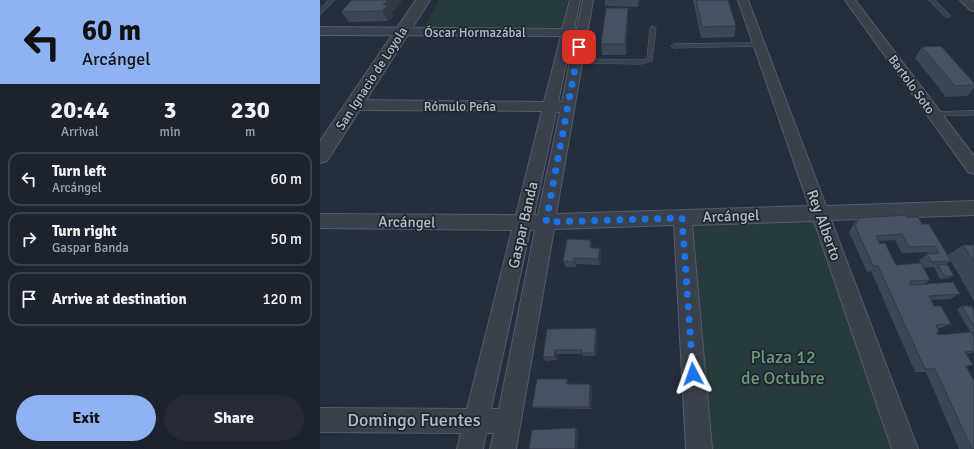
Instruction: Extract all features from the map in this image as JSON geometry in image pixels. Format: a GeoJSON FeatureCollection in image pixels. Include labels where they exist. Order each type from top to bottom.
{"type":"FeatureCollection","features":[{"type":"Feature","properties":{"kind":"street","name":"San Ignacio de Loyola"},"geometry":{"type":"LineString","coordinates":[[320,156],[423,0]]}},
{"type":"Feature","properties":{"kind":"street","name":"Gaspar Banda"},"geometry":{"type":"LineString","coordinates":[[470,449],[523,223],[559,107],[577,61],[574,33],[575,0]]}},
{"type":"Feature","properties":{"kind":"street","name":"Gaspar Banda"},"geometry":{"type":"LineString","coordinates":[[503,449],[546,222],[559,107],[574,33],[588,0]]}},
{"type":"Feature","properties":{"kind":"street","name":"Rey Alberto"},"geometry":{"type":"LineString","coordinates":[[743,0],[905,449]]}},
{"type":"Feature","properties":{"kind":"street","name":"Bartolo Soto"},"geometry":{"type":"LineString","coordinates":[[850,0],[974,168]]}},
{"type":"Feature","properties":{"kind":"street"},"geometry":{"type":"LineString","coordinates":[[965,0],[974,8]]}},
{"type":"Feature","properties":{"kind":"street","name":"Óscar Hormazábal"},"geometry":{"type":"LineString","coordinates":[[320,31],[574,33]]}},
{"type":"Feature","properties":{"kind":"street","name":"Rómulo Peña"},"geometry":{"type":"LineString","coordinates":[[353,105],[559,107]]}},
{"type":"Feature","properties":{"kind":"street","name":"Arcángel"},"geometry":{"type":"LineString","coordinates":[[320,221],[523,223],[974,208]]}},
{"type":"Feature","properties":{"kind":"street"},"geometry":{"type":"LineString","coordinates":[[682,218],[699,449]]}},
{"type":"Feature","properties":{"kind":"street","name":"Domingo Fuentes"},"geometry":{"type":"LineString","coordinates":[[320,420],[508,421]]}},
{"type":"Feature","properties":{"kind":"lane"},"geometry":{"type":"LineString","coordinates":[[320,13],[332,0]]}},
{"type":"Feature","properties":{"kind":"lane"},"geometry":{"type":"LineString","coordinates":[[932,0],[948,16]]}},
{"type":"Feature","properties":{"kind":"lane"},"geometry":{"type":"LineString","coordinates":[[577,61],[641,62],[650,60],[653,28]]}},
{"type":"Feature","properties":{"kind":"lane"},"geometry":{"type":"LineString","coordinates":[[674,46],[760,45]]}},
{"type":"Feature","properties":{"kind":"lane"},"geometry":{"type":"LineString","coordinates":[[934,114],[974,113]]}},
{"type":"Feature","properties":{"kind":"green space"},"geometry":{"type":"Polygon","coordinates":[[[439,0],[568,0],[561,27],[424,27],[439,0]]]}},
{"type":"Feature","properties":{"kind":"green space","name":"Plaza 12 de Octubre"},"geometry":{"type":"Polygon","coordinates":[[[815,220],[896,449],[711,449],[690,223],[815,220]]]}},
{"type":"Feature","properties":{"kind":"building"},"geometry":{"type":"Polygon","coordinates":[[[352,0],[388,0],[383,5],[388,5],[382,11],[341,12],[352,0]]]}},
{"type":"Feature","properties":{"kind":"building"},"geometry":{"type":"Polygon","coordinates":[[[696,0],[728,0],[736,26],[702,27],[696,0]]]}},
{"type":"Feature","properties":{"kind":"building"},"geometry":{"type":"Polygon","coordinates":[[[606,8],[628,8],[625,44],[601,44],[606,8]]]}},
{"type":"Feature","properties":{"kind":"building"},"geometry":{"type":"Polygon","coordinates":[[[941,46],[974,83],[974,85],[955,86],[922,47],[941,46]]]}},
{"type":"Feature","properties":{"kind":"building"},"geometry":{"type":"Polygon","coordinates":[[[906,215],[907,217],[918,217],[922,224],[929,224],[951,261],[932,262],[927,254],[939,253],[935,246],[909,247],[902,234],[876,236],[880,244],[885,243],[896,265],[921,263],[930,280],[910,281],[911,285],[953,282],[960,294],[929,296],[934,306],[941,306],[951,324],[936,325],[939,332],[936,332],[938,335],[971,332],[974,337],[974,351],[965,352],[973,365],[966,366],[974,381],[974,449],[972,449],[935,369],[925,369],[878,266],[873,266],[855,226],[858,218],[906,215]]]}},
{"type":"Feature","properties":{"kind":"building"},"geometry":{"type":"Polygon","coordinates":[[[567,239],[591,240],[590,248],[600,248],[598,259],[574,258],[574,262],[563,261],[567,239]]]}},
{"type":"Feature","properties":{"kind":"building"},"geometry":{"type":"Polygon","coordinates":[[[963,245],[974,245],[974,262],[963,245]]]}},
{"type":"Feature","properties":{"kind":"building"},"geometry":{"type":"Polygon","coordinates":[[[947,264],[954,276],[944,276],[938,265],[947,264]]]}},
{"type":"Feature","properties":{"kind":"building"},"geometry":{"type":"Polygon","coordinates":[[[962,306],[971,306],[974,311],[974,327],[962,306]]]}},
{"type":"Feature","properties":{"kind":"building"},"geometry":{"type":"Polygon","coordinates":[[[596,328],[594,353],[581,353],[582,350],[555,350],[554,357],[543,357],[547,329],[596,328]]]}},
{"type":"Feature","properties":{"kind":"building"},"geometry":{"type":"Polygon","coordinates":[[[537,379],[567,379],[566,384],[590,384],[589,407],[532,407],[537,379]]]}},
{"type":"Feature","properties":{"kind":"building"},"geometry":{"type":"Polygon","coordinates":[[[576,428],[575,449],[529,449],[532,430],[576,428]]]}},
{"type":"Feature","properties":{"kind":"route"},"geometry":{"type":"LineString","coordinates":[[579,47],[546,222],[682,218],[693,374]]}}]}
